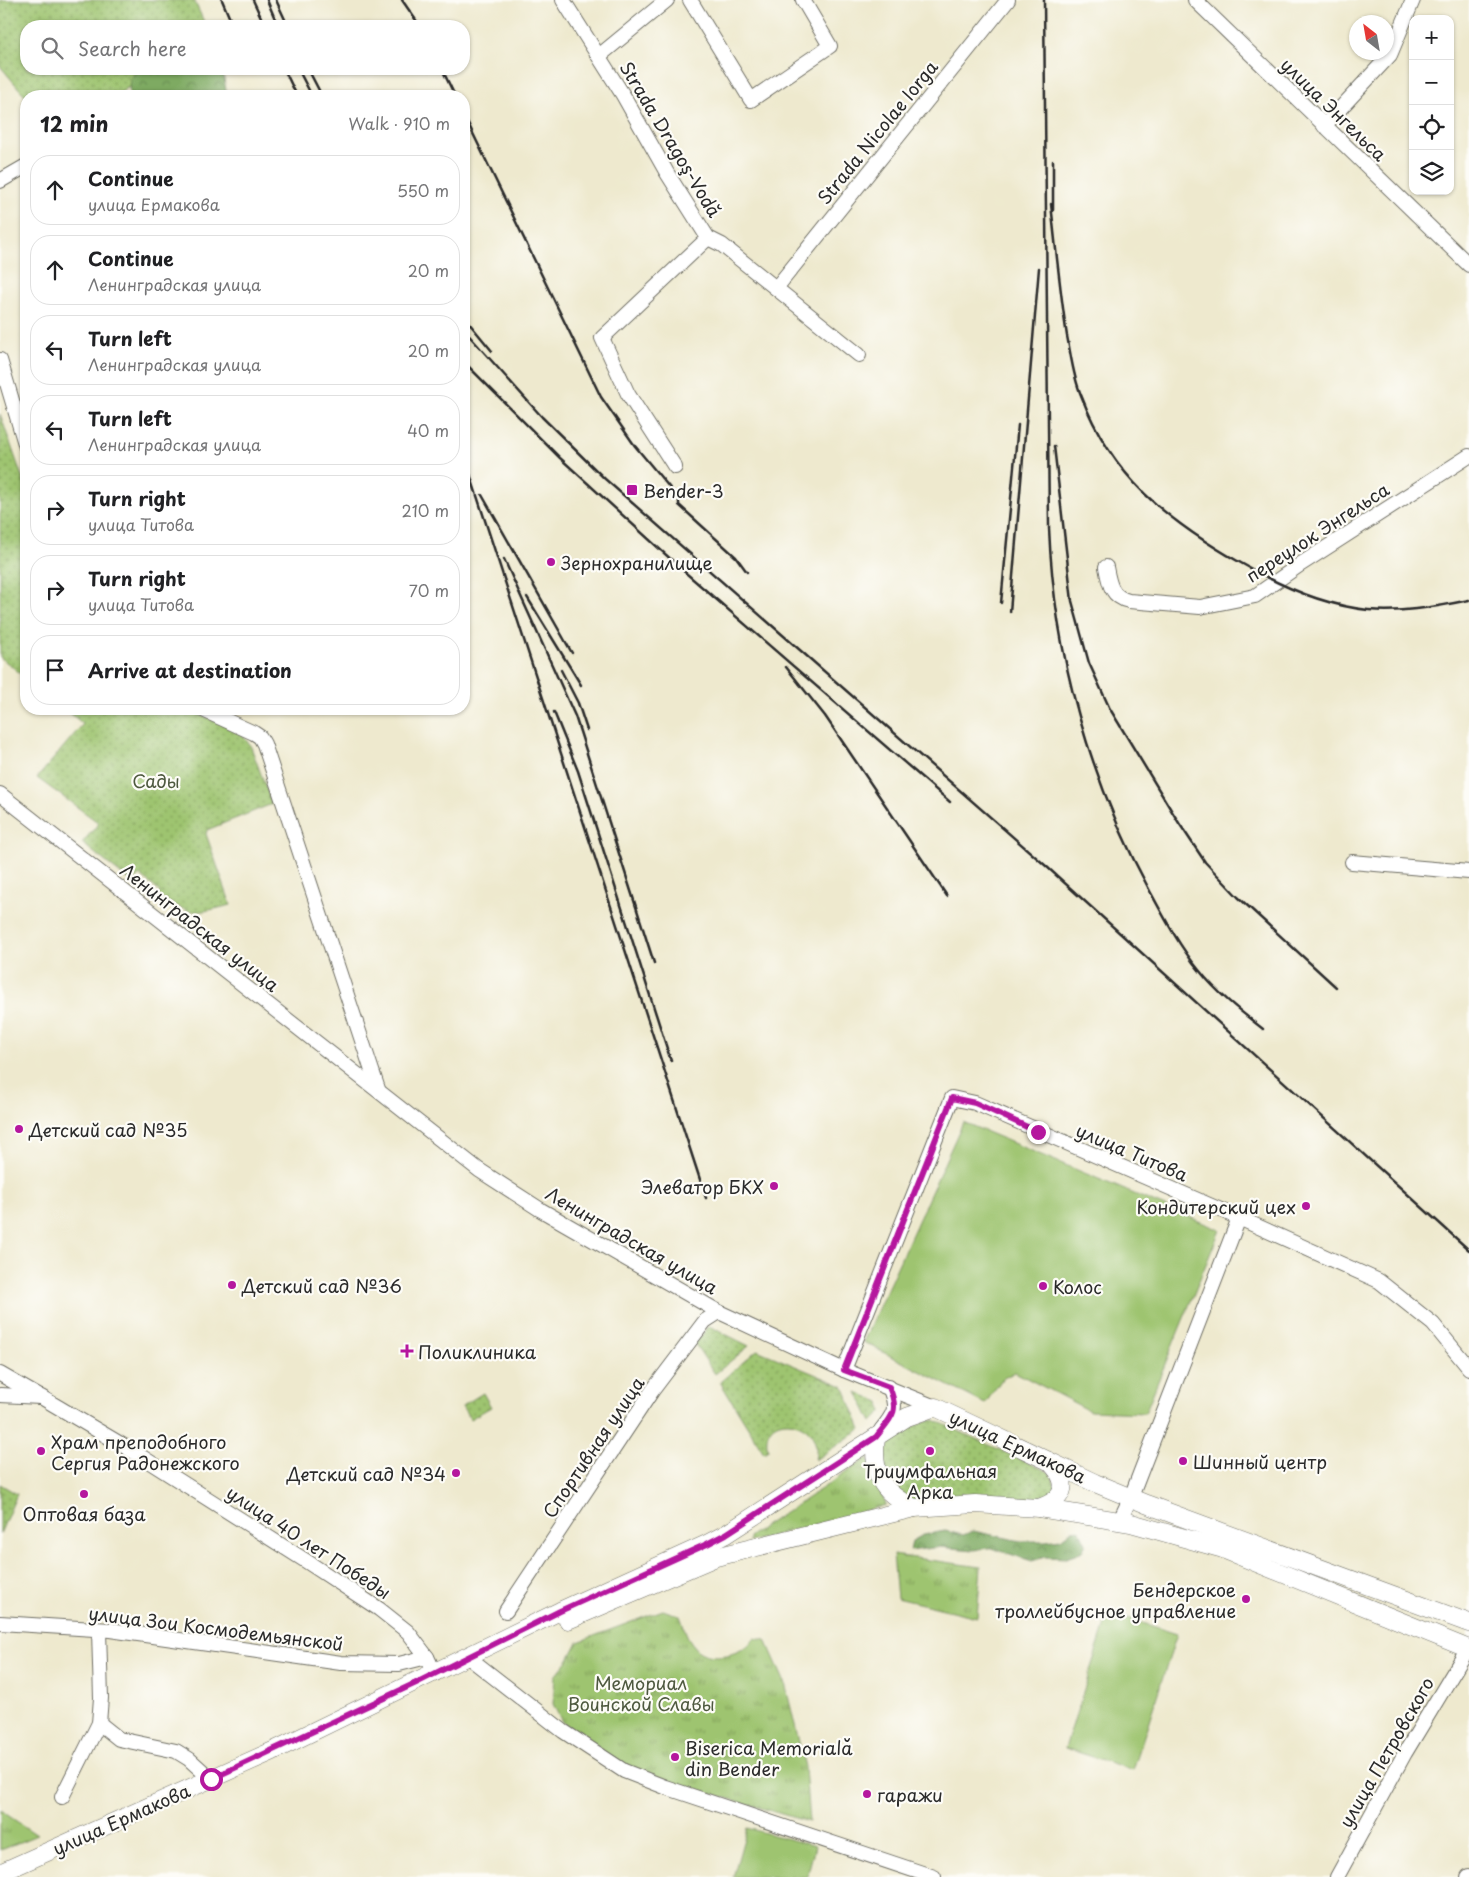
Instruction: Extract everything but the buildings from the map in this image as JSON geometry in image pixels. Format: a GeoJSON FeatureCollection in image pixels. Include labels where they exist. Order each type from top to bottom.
{"type":"FeatureCollection","features":[{"type":"Feature","properties":{"kind":"main road","name":"улица Ермакова"},"geometry":{"type":"LineString","coordinates":[[485,1650],[496,1642],[726,1534],[907,1417],[935,1407],[1047,1458],[1095,1483],[1469,1623]]}},
{"type":"Feature","properties":{"kind":"main road"},"geometry":{"type":"LineString","coordinates":[[876,1437],[876,1468],[882,1483],[894,1499],[914,1508]]}},
{"type":"Feature","properties":{"kind":"main road"},"geometry":{"type":"LineString","coordinates":[[1039,1508],[1051,1504],[1060,1496],[1062,1486],[1060,1472],[1047,1458]]}},
{"type":"Feature","properties":{"kind":"main road","name":"улица Ермакова"},"geometry":{"type":"LineString","coordinates":[[0,1873],[211,1779],[468,1657],[592,1610],[716,1557],[914,1508],[975,1504],[1039,1508],[1120,1520],[1220,1548],[1469,1648]]}},
{"type":"Feature","properties":{"kind":"street","name":"Strada Dragoş-Vodă"},"geometry":{"type":"LineString","coordinates":[[563,0],[624,95],[666,173],[708,238],[722,245],[859,355]]}},
{"type":"Feature","properties":{"kind":"street"},"geometry":{"type":"LineString","coordinates":[[599,56],[667,0]]}},
{"type":"Feature","properties":{"kind":"street"},"geometry":{"type":"LineString","coordinates":[[690,0],[751,100],[830,46],[803,0]]}},
{"type":"Feature","properties":{"kind":"street","name":"Strada Nicolae Iorga"},"geometry":{"type":"LineString","coordinates":[[776,288],[1008,0]]}},
{"type":"Feature","properties":{"kind":"street","name":"улица Энгельса"},"geometry":{"type":"LineString","coordinates":[[1195,0],[1469,265]]}},
{"type":"Feature","properties":{"kind":"street"},"geometry":{"type":"LineString","coordinates":[[1324,126],[1390,55],[1413,0]]}},
{"type":"Feature","properties":{"kind":"street"},"geometry":{"type":"LineString","coordinates":[[0,181],[20,169]]}},
{"type":"Feature","properties":{"kind":"street"},"geometry":{"type":"LineString","coordinates":[[675,467],[628,394],[602,338],[708,238]]}},
{"type":"Feature","properties":{"kind":"street"},"geometry":{"type":"LineString","coordinates":[[0,360],[20,427]]}},
{"type":"Feature","properties":{"kind":"street","name":"переулок Энгельса"},"geometry":{"type":"LineString","coordinates":[[1106,567],[1114,594],[1119,599],[1200,607],[1246,600],[1265,590],[1300,564],[1469,456]]}},
{"type":"Feature","properties":{"kind":"street"},"geometry":{"type":"LineString","coordinates":[[214,715],[254,733],[260,737],[264,744],[378,1089]]}},
{"type":"Feature","properties":{"kind":"street","name":"Ленинградская улица"},"geometry":{"type":"LineString","coordinates":[[0,794],[378,1089],[478,1170],[541,1210],[719,1312],[844,1370],[935,1407]]}},
{"type":"Feature","properties":{"kind":"street"},"geometry":{"type":"LineString","coordinates":[[1352,862],[1469,872]]}},
{"type":"Feature","properties":{"kind":"street","name":"улица Титова"},"geometry":{"type":"LineString","coordinates":[[844,1370],[952,1098],[975,1103],[1239,1218]]}},
{"type":"Feature","properties":{"kind":"street"},"geometry":{"type":"LineString","coordinates":[[1120,1520],[1131,1497],[1239,1218],[1379,1281],[1433,1324],[1469,1368]]}},
{"type":"Feature","properties":{"kind":"street","name":"Спортивная улица"},"geometry":{"type":"LineString","coordinates":[[506,1611],[663,1376],[705,1321],[719,1312]]}},
{"type":"Feature","properties":{"kind":"street","name":"улица 40 лет Победы"},"geometry":{"type":"LineString","coordinates":[[0,1374],[146,1460],[379,1609],[408,1632],[427,1657],[435,1674]]}},
{"type":"Feature","properties":{"kind":"street"},"geometry":{"type":"LineString","coordinates":[[876,1437],[894,1415],[895,1401],[889,1387]]}},
{"type":"Feature","properties":{"kind":"street","name":"улица 40 лет Победы"},"geometry":{"type":"LineString","coordinates":[[0,1396],[41,1397]]}},
{"type":"Feature","properties":{"kind":"street","name":"улица Зои Космодемьянской"},"geometry":{"type":"LineString","coordinates":[[0,1623],[99,1631],[341,1663],[399,1664],[427,1657]]}},
{"type":"Feature","properties":{"kind":"street"},"geometry":{"type":"LineString","coordinates":[[62,1797],[99,1723],[101,1698],[99,1631]]}},
{"type":"Feature","properties":{"kind":"street","name":"улица Петровского"},"geometry":{"type":"LineString","coordinates":[[1336,1877],[1405,1753],[1469,1648]]}},
{"type":"Feature","properties":{"kind":"street"},"geometry":{"type":"LineString","coordinates":[[468,1657],[563,1731],[624,1771],[934,1877]]}},
{"type":"Feature","properties":{"kind":"street"},"geometry":{"type":"LineString","coordinates":[[99,1723],[119,1740],[176,1751],[189,1759],[211,1779]]}},
{"type":"Feature","properties":{"kind":"green space"},"geometry":{"type":"Polygon","coordinates":[[[0,0],[194,0],[203,20],[20,20],[20,75],[148,75],[124,90],[20,90],[0,66],[0,0]]]}},
{"type":"Feature","properties":{"kind":"green space"},"geometry":{"type":"Polygon","coordinates":[[[133,75],[223,75],[226,90],[129,90],[130,78],[133,75]]]}},
{"type":"Feature","properties":{"kind":"green space"},"geometry":{"type":"Polygon","coordinates":[[[0,414],[20,471],[20,673],[0,657],[0,414]]]}},
{"type":"Feature","properties":{"kind":"green space","name":"Сады"},"geometry":{"type":"Polygon","coordinates":[[[72,715],[200,715],[239,730],[251,747],[272,804],[207,830],[206,834],[231,905],[200,911],[186,910],[178,907],[158,895],[160,892],[140,875],[134,880],[126,878],[82,843],[99,823],[37,778],[83,724],[72,715]]]}},
{"type":"Feature","properties":{"kind":"green space","name":"Колос"},"geometry":{"type":"Polygon","coordinates":[[[963,1122],[1220,1230],[1145,1413],[1090,1411],[1015,1372],[1002,1379],[985,1404],[863,1342],[963,1122]]]}},
{"type":"Feature","properties":{"kind":"green space"},"geometry":{"type":"Polygon","coordinates":[[[709,1326],[749,1346],[715,1374],[695,1344],[709,1326]]]}},
{"type":"Feature","properties":{"kind":"green space"},"geometry":{"type":"Polygon","coordinates":[[[757,1350],[843,1386],[861,1429],[815,1460],[816,1445],[811,1434],[802,1426],[791,1422],[781,1423],[772,1427],[767,1436],[768,1450],[764,1453],[720,1382],[757,1350]]]}},
{"type":"Feature","properties":{"kind":"green space"},"geometry":{"type":"Polygon","coordinates":[[[857,1392],[880,1402],[882,1412],[872,1422],[857,1392]]]}},
{"type":"Feature","properties":{"kind":"green space"},"geometry":{"type":"Polygon","coordinates":[[[483,1393],[491,1407],[470,1419],[462,1406],[483,1393]]]}},
{"type":"Feature","properties":{"kind":"green space"},"geometry":{"type":"Polygon","coordinates":[[[934,1420],[1049,1472],[1055,1483],[1052,1492],[1045,1500],[976,1497],[908,1501],[897,1490],[888,1475],[884,1458],[886,1450],[892,1441],[912,1427],[934,1420]]]}},
{"type":"Feature","properties":{"kind":"green space"},"geometry":{"type":"Polygon","coordinates":[[[868,1458],[886,1505],[749,1542],[749,1537],[753,1534],[868,1458]]]}},
{"type":"Feature","properties":{"kind":"green space"},"geometry":{"type":"Polygon","coordinates":[[[0,1484],[17,1494],[0,1534],[0,1484]]]}},
{"type":"Feature","properties":{"kind":"green space"},"geometry":{"type":"Polygon","coordinates":[[[1079,1529],[1086,1544],[1082,1551],[1066,1558],[1045,1557],[1032,1561],[991,1548],[974,1550],[939,1547],[910,1551],[912,1541],[923,1535],[945,1531],[963,1535],[973,1531],[1021,1541],[1046,1541],[1061,1539],[1072,1530],[1079,1529]]]}},
{"type":"Feature","properties":{"kind":"green space"},"geometry":{"type":"Polygon","coordinates":[[[893,1555],[981,1567],[977,1617],[897,1598],[893,1555]]]}},
{"type":"Feature","properties":{"kind":"green space","name":"Мемориал Воинской Славы"},"geometry":{"type":"Polygon","coordinates":[[[663,1610],[680,1616],[692,1645],[701,1653],[717,1656],[726,1655],[743,1649],[754,1638],[766,1640],[785,1683],[805,1767],[809,1822],[628,1769],[562,1722],[553,1704],[555,1676],[569,1659],[578,1642],[663,1610]]]}},
{"type":"Feature","properties":{"kind":"green space"},"geometry":{"type":"Polygon","coordinates":[[[1109,1612],[1177,1634],[1133,1770],[1065,1748],[1109,1612]]]}},
{"type":"Feature","properties":{"kind":"green space"},"geometry":{"type":"Polygon","coordinates":[[[0,1810],[37,1835],[0,1850],[0,1810]]]}},
{"type":"Feature","properties":{"kind":"green space"},"geometry":{"type":"Polygon","coordinates":[[[747,1828],[815,1846],[807,1877],[733,1877],[747,1828]]]}},
{"type":"Feature","properties":{"kind":"railway"},"geometry":{"type":"LineString","coordinates":[[222,0],[230,19]]}},
{"type":"Feature","properties":{"kind":"railway"},"geometry":{"type":"LineString","coordinates":[[253,0],[262,20]]}},
{"type":"Feature","properties":{"kind":"railway"},"geometry":{"type":"LineString","coordinates":[[267,0],[275,20]]}},
{"type":"Feature","properties":{"kind":"railway"},"geometry":{"type":"LineString","coordinates":[[276,0],[285,20]]}},
{"type":"Feature","properties":{"kind":"railway"},"geometry":{"type":"LineString","coordinates":[[402,0],[416,20]]}},
{"type":"Feature","properties":{"kind":"railway"},"geometry":{"type":"LineString","coordinates":[[1044,0],[1049,528],[1052,576],[1067,670],[1093,762],[1110,807],[1156,903],[1179,942],[1206,978],[1229,1001],[1263,1029]]}},
{"type":"Feature","properties":{"kind":"railway"},"geometry":{"type":"LineString","coordinates":[[287,75],[294,90]]}},
{"type":"Feature","properties":{"kind":"railway"},"geometry":{"type":"LineString","coordinates":[[301,75],[309,90]]}},
{"type":"Feature","properties":{"kind":"railway"},"geometry":{"type":"LineString","coordinates":[[311,75],[319,90]]}},
{"type":"Feature","properties":{"kind":"railway"},"geometry":{"type":"LineString","coordinates":[[445,75],[452,90]]}},
{"type":"Feature","properties":{"kind":"railway"},"geometry":{"type":"LineString","coordinates":[[470,127],[601,397],[635,446],[679,499],[679,505],[736,557],[747,572]]}},
{"type":"Feature","properties":{"kind":"railway"},"geometry":{"type":"LineString","coordinates":[[1053,161],[1053,210]]}},
{"type":"Feature","properties":{"kind":"railway"},"geometry":{"type":"LineString","coordinates":[[1051,204],[1060,286],[1072,366],[1078,388],[1094,424],[1109,450],[1145,494],[1189,531],[1214,547],[1286,587],[1318,599],[1334,604],[1380,611],[1418,609],[1469,600]]}},
{"type":"Feature","properties":{"kind":"railway"},"geometry":{"type":"LineString","coordinates":[[1010,612],[1039,268]]}},
{"type":"Feature","properties":{"kind":"railway"},"geometry":{"type":"LineString","coordinates":[[470,324],[492,351]]}},
{"type":"Feature","properties":{"kind":"railway"},"geometry":{"type":"LineString","coordinates":[[470,337],[542,417],[605,479],[1046,866],[1469,1250]]}},
{"type":"Feature","properties":{"kind":"railway"},"geometry":{"type":"LineString","coordinates":[[470,368],[560,458],[687,574],[950,802]]}},
{"type":"Feature","properties":{"kind":"railway"},"geometry":{"type":"LineString","coordinates":[[1001,603],[1018,425]]}},
{"type":"Feature","properties":{"kind":"railway"},"geometry":{"type":"LineString","coordinates":[[1054,446],[1072,601],[1089,663],[1110,709],[1179,823],[1205,862],[1238,897],[1336,987]]}},
{"type":"Feature","properties":{"kind":"railway"},"geometry":{"type":"LineString","coordinates":[[470,474],[706,1198]]}},
{"type":"Feature","properties":{"kind":"railway"},"geometry":{"type":"LineString","coordinates":[[482,495],[572,653]]}},
{"type":"Feature","properties":{"kind":"railway"},"geometry":{"type":"LineString","coordinates":[[504,559],[575,716],[654,963]]}},
{"type":"Feature","properties":{"kind":"railway"},"geometry":{"type":"LineString","coordinates":[[527,597],[581,685]]}},
{"type":"Feature","properties":{"kind":"railway"},"geometry":{"type":"LineString","coordinates":[[786,667],[825,716],[947,896]]}},
{"type":"Feature","properties":{"kind":"railway"},"geometry":{"type":"LineString","coordinates":[[561,670],[578,703],[587,730]]}},
{"type":"Feature","properties":{"kind":"railway"},"geometry":{"type":"LineString","coordinates":[[554,712],[578,771],[671,1061]]}},
{"type":"Feature","properties":{"kind":"place","name":"Bender-3"},"geometry":{"type":"Point","coordinates":[632,490]}},
{"type":"Feature","properties":{"kind":"place","name":"Зернохранилище"},"geometry":{"type":"Point","coordinates":[551,562]}},
{"type":"Feature","properties":{"kind":"place","name":"Детский сад №35"},"geometry":{"type":"Point","coordinates":[19,1129]}},
{"type":"Feature","properties":{"kind":"place","name":"Элеватор БКХ"},"geometry":{"type":"Point","coordinates":[774,1186]}},
{"type":"Feature","properties":{"kind":"place","name":"Кондитерский цех"},"geometry":{"type":"Point","coordinates":[1306,1206]}},
{"type":"Feature","properties":{"kind":"place","name":"Детский сад №36"},"geometry":{"type":"Point","coordinates":[232,1285]}},
{"type":"Feature","properties":{"kind":"place","name":"Колос"},"geometry":{"type":"Point","coordinates":[1043,1286]}},
{"type":"Feature","properties":{"kind":"place","name":"Поликлиника"},"geometry":{"type":"Point","coordinates":[407,1351]}},
{"type":"Feature","properties":{"kind":"place","name":"Храм преподобного Сергия Радонежского"},"geometry":{"type":"Point","coordinates":[41,1451]}},
{"type":"Feature","properties":{"kind":"place","name":"Триумфальная Арка"},"geometry":{"type":"Point","coordinates":[930,1451]}},
{"type":"Feature","properties":{"kind":"place","name":"Шинный центр"},"geometry":{"type":"Point","coordinates":[1183,1461]}},
{"type":"Feature","properties":{"kind":"place","name":"Детский сад №34"},"geometry":{"type":"Point","coordinates":[456,1473]}},
{"type":"Feature","properties":{"kind":"place","name":"Оптовая база"},"geometry":{"type":"Point","coordinates":[84,1494]}},
{"type":"Feature","properties":{"kind":"place","name":"Бендерское троллейбусное управление"},"geometry":{"type":"Point","coordinates":[1246,1599]}},
{"type":"Feature","properties":{"kind":"place","name":"Biserica Memorială din Bender"},"geometry":{"type":"Point","coordinates":[675,1757]}},
{"type":"Feature","properties":{"kind":"place","name":"гаражи"},"geometry":{"type":"Point","coordinates":[867,1794]}},
{"type":"Feature","properties":{"kind":"route"},"geometry":{"type":"LineString","coordinates":[[211,1779],[485,1650],[496,1642],[560,1611],[707,1544],[745,1522],[876,1437],[894,1415],[895,1401],[889,1387],[844,1370],[952,1098],[975,1103],[1038,1132]]}}]}
